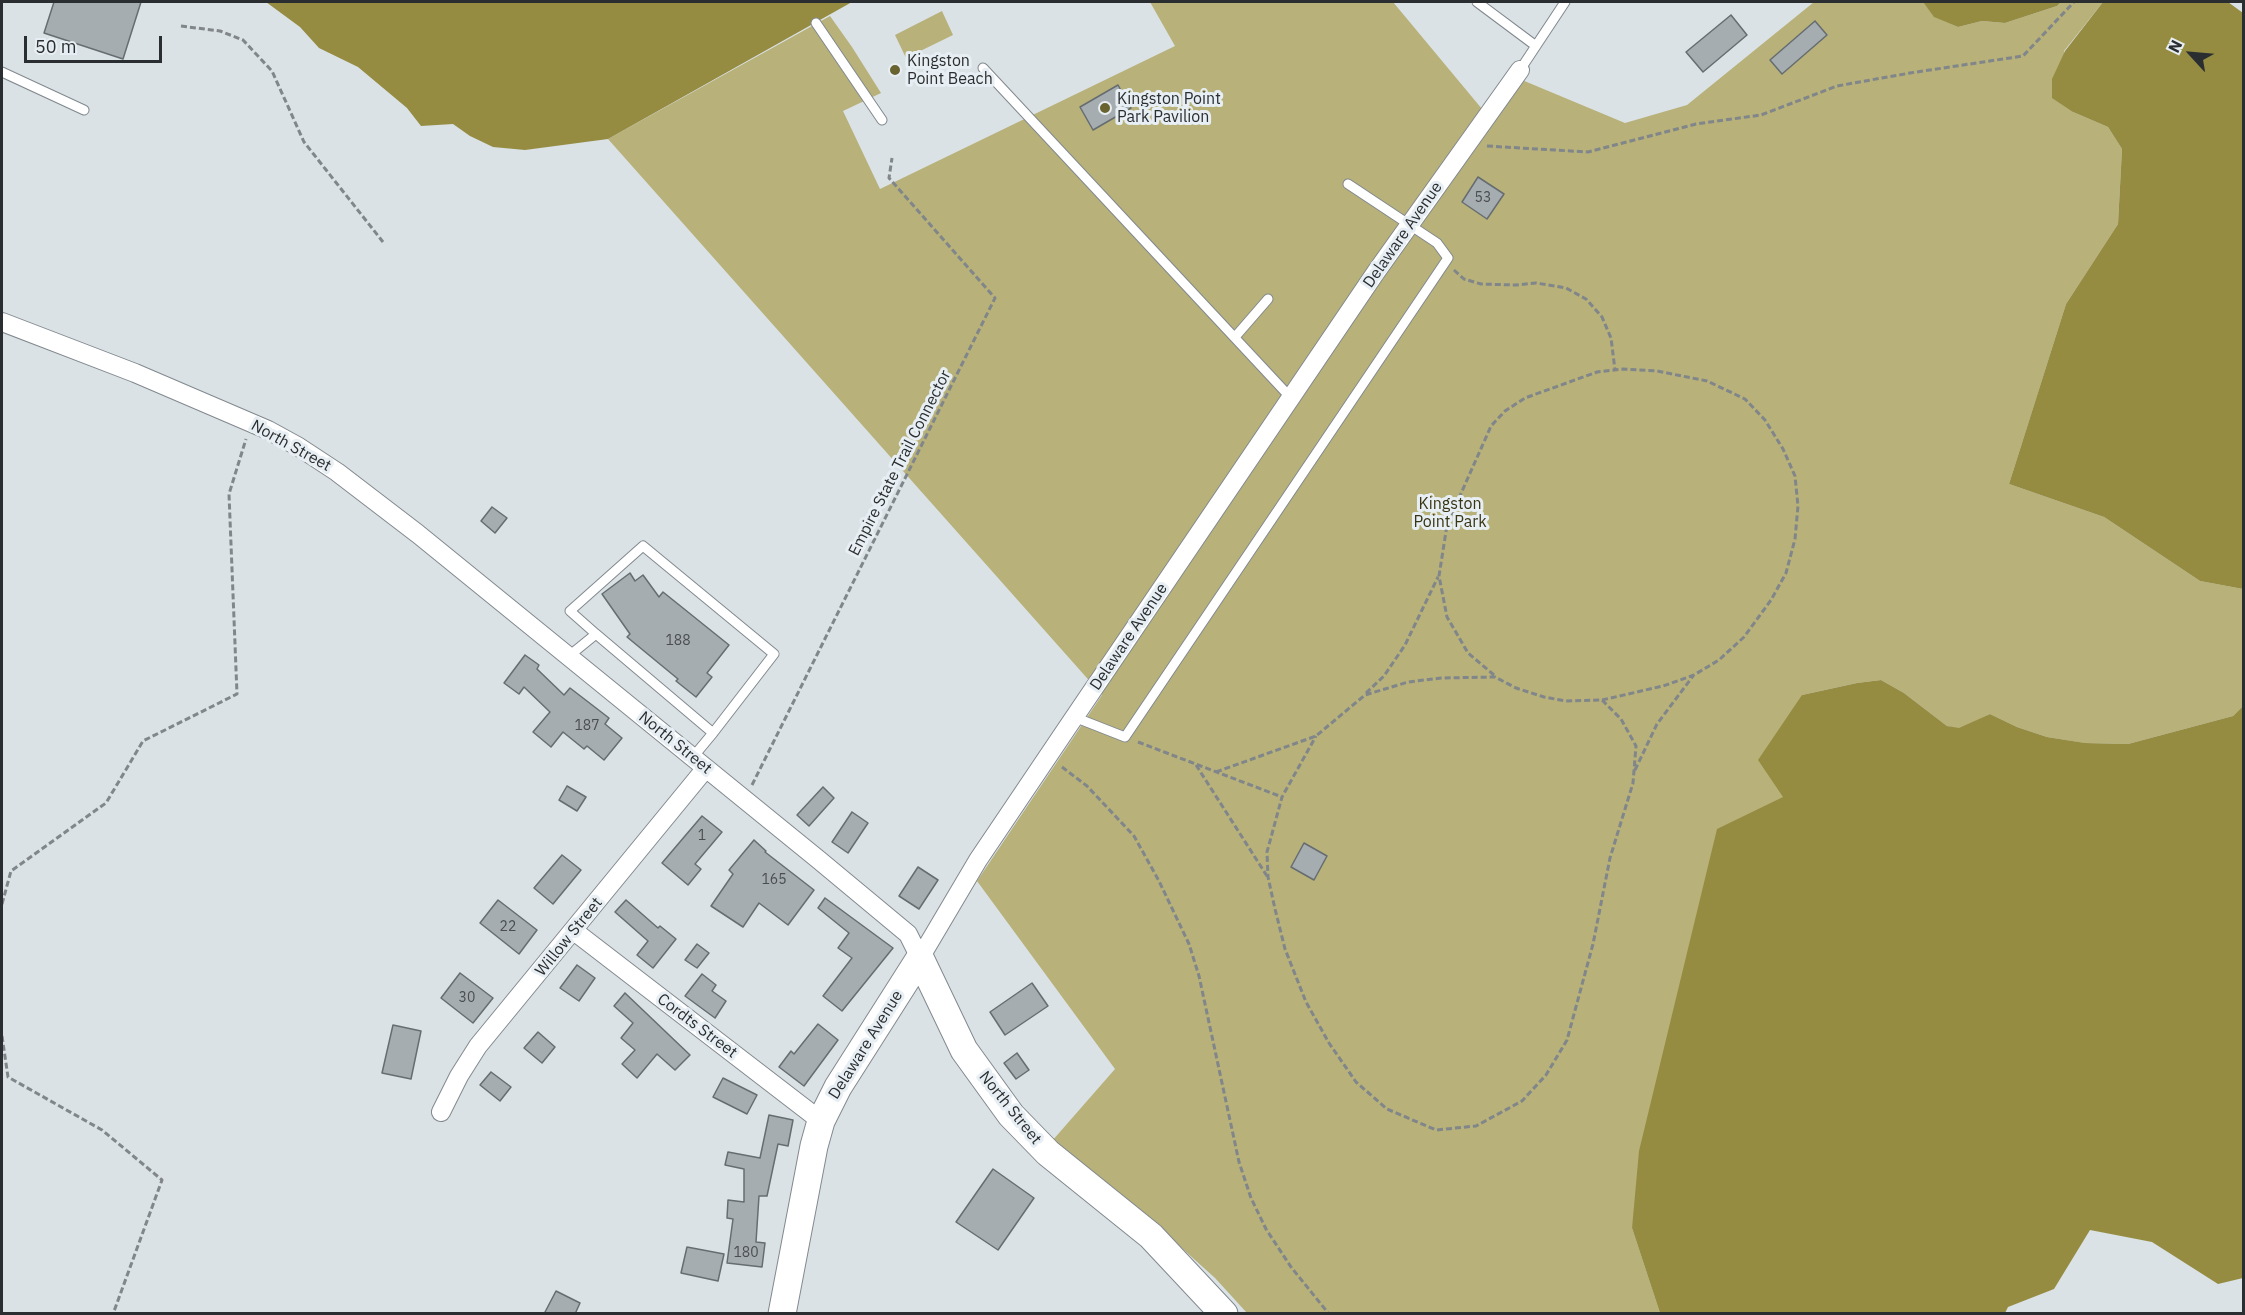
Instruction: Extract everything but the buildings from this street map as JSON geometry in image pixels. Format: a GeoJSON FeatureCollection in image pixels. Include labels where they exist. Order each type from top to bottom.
{"type":"FeatureCollection","features":[{"type":"Feature","properties":{"kind":"street","name":"Delaware Avenue"},"geometry":{"type":"LineString","coordinates":[[782,1314],[814,1146],[821,1121],[838,1087],[920,958],[978,860],[1409,226],[1520,70]]}},
{"type":"Feature","properties":{"kind":"street","name":"North Street"},"geometry":{"type":"LineString","coordinates":[[2,322],[135,373],[252,423],[299,447],[337,472],[700,762],[908,934],[964,1050],[1011,1115],[1048,1154],[1151,1236],[1224,1314]]}},
{"type":"Feature","properties":{"kind":"street","name":"Willow Street"},"geometry":{"type":"LineString","coordinates":[[441,1112],[459,1076],[478,1046],[574,931],[700,762]]}},
{"type":"Feature","properties":{"kind":"street","name":"Cordts Street"},"geometry":{"type":"LineString","coordinates":[[574,931],[821,1121]]}},
{"type":"Feature","properties":{"kind":"lane"},"geometry":{"type":"LineString","coordinates":[[1477,2],[1536,46]]}},
{"type":"Feature","properties":{"kind":"lane","name":"Delaware Avenue"},"geometry":{"type":"LineString","coordinates":[[1520,70],[1565,2]]}},
{"type":"Feature","properties":{"kind":"lane"},"geometry":{"type":"LineString","coordinates":[[816,23],[882,120]]}},
{"type":"Feature","properties":{"kind":"lane"},"geometry":{"type":"LineString","coordinates":[[983,68],[1291,398]]}},
{"type":"Feature","properties":{"kind":"lane"},"geometry":{"type":"LineString","coordinates":[[2,72],[84,110]]}},
{"type":"Feature","properties":{"kind":"lane"},"geometry":{"type":"LineString","coordinates":[[1074,717],[1125,737],[1448,258],[1437,243],[1348,184]]}},
{"type":"Feature","properties":{"kind":"lane"},"geometry":{"type":"LineString","coordinates":[[1235,337],[1268,299]]}},
{"type":"Feature","properties":{"kind":"lane"},"geometry":{"type":"LineString","coordinates":[[700,762],[713,733],[774,654],[643,546],[570,611],[713,733]]}},
{"type":"Feature","properties":{"kind":"lane"},"geometry":{"type":"LineString","coordinates":[[569,656],[596,634]]}},
{"type":"Feature","properties":{"kind":"path"},"geometry":{"type":"LineString","coordinates":[[1467,144],[1588,152],[1696,124],[1761,116],[1837,86],[2023,56],[2074,2]]}},
{"type":"Feature","properties":{"kind":"path"},"geometry":{"type":"LineString","coordinates":[[181,26],[220,31],[243,40],[272,71],[304,141],[383,242]]}},
{"type":"Feature","properties":{"kind":"path","name":"Empire State Trail Connector"},"geometry":{"type":"LineString","coordinates":[[745,800],[995,298],[889,178],[892,158]]}},
{"type":"Feature","properties":{"kind":"path"},"geometry":{"type":"LineString","coordinates":[[1448,258],[1456,273],[1473,281],[1499,285],[1546,285],[1566,288],[1586,299],[1602,317],[1611,339],[1615,370]]}},
{"type":"Feature","properties":{"kind":"path"},"geometry":{"type":"LineString","coordinates":[[1216,772],[1316,736],[1384,676],[1405,645],[1439,576],[1447,525],[1491,426],[1505,411],[1525,398],[1597,372],[1615,370],[1657,371],[1707,381],[1745,399],[1765,420],[1783,449],[1795,476],[1798,506],[1794,539],[1786,573],[1771,600],[1744,637],[1719,660],[1694,675],[1663,686],[1602,700],[1566,701],[1544,698],[1516,688],[1495,677],[1468,653],[1447,617],[1439,576]]}},
{"type":"Feature","properties":{"kind":"path"},"geometry":{"type":"LineString","coordinates":[[2,904],[11,871],[106,803],[143,741],[237,694],[229,494],[252,423]]}},
{"type":"Feature","properties":{"kind":"path"},"geometry":{"type":"LineString","coordinates":[[1634,772],[1657,724],[1694,675]]}},
{"type":"Feature","properties":{"kind":"path"},"geometry":{"type":"LineString","coordinates":[[1365,695],[1408,682],[1441,678],[1495,677]]}},
{"type":"Feature","properties":{"kind":"path"},"geometry":{"type":"LineString","coordinates":[[1316,736],[1282,797],[1267,852],[1268,877],[1285,949],[1306,1002],[1329,1043],[1356,1082],[1387,1109],[1436,1130],[1476,1126],[1522,1101],[1546,1075],[1567,1040],[1593,944],[1617,828],[1633,783],[1636,746],[1621,719],[1602,700]]}},
{"type":"Feature","properties":{"kind":"path"},"geometry":{"type":"LineString","coordinates":[[1125,737],[1282,797]]}},
{"type":"Feature","properties":{"kind":"path"},"geometry":{"type":"LineString","coordinates":[[1056,762],[1087,786],[1134,836],[1159,880],[1189,944],[1239,1162],[1251,1198],[1266,1229],[1291,1267],[1329,1314]]}},
{"type":"Feature","properties":{"kind":"path"},"geometry":{"type":"LineString","coordinates":[[1196,764],[1268,877]]}},
{"type":"Feature","properties":{"kind":"path"},"geometry":{"type":"LineString","coordinates":[[2,1036],[8,1077],[102,1130],[162,1180],[113,1314]]}},
{"type":"Feature","properties":{"kind":"green space","name":"Kingston Point Park"},"geometry":{"type":"Polygon","coordinates":[[[1150,2],[1393,2],[1492,121],[1522,80],[1625,123],[1687,105],[1814,2],[1923,2],[1935,17],[1958,27],[1982,21],[2005,23],[2057,6],[2061,2],[2103,2],[2064,51],[2073,112],[2108,127],[2122,149],[2118,224],[2066,304],[2009,484],[2104,517],[2200,581],[2243,589],[2243,706],[2233,716],[2128,744],[2084,743],[2047,737],[2017,727],[1990,714],[1959,729],[1947,726],[1904,693],[1881,680],[1802,695],[1783,797],[1632,1228],[1660,1313],[1247,1313],[1215,1278],[1144,1214],[1052,1141],[1115,1069],[977,881],[1102,695],[608,139],[830,16],[881,93],[843,111],[880,189],[1175,46],[1150,2]]]}},
{"type":"Feature","properties":{"kind":"green space"},"geometry":{"type":"Polygon","coordinates":[[[942,11],[953,35],[906,58],[895,35],[942,11]]]}},
{"type":"Feature","properties":{"kind":"shaded area"},"geometry":{"type":"Polygon","coordinates":[[[266,2],[852,2],[608,139],[525,150],[493,147],[470,136],[453,124],[421,126],[407,108],[358,67],[319,48],[300,27],[266,2]]]}},
{"type":"Feature","properties":{"kind":"shaded area"},"geometry":{"type":"Polygon","coordinates":[[[1923,2],[2061,2],[2057,6],[2005,23],[1982,21],[1958,27],[1934,17],[1923,2]]]}},
{"type":"Feature","properties":{"kind":"shaded area"},"geometry":{"type":"Polygon","coordinates":[[[2103,2],[2228,2],[2243,13],[2243,589],[2200,581],[2104,517],[2009,484],[2066,304],[2118,224],[2122,149],[2108,127],[2073,112],[2052,98],[2052,79],[2065,51],[2103,2]]]}},
{"type":"Feature","properties":{"kind":"shaded area"},"geometry":{"type":"Polygon","coordinates":[[[1881,680],[1904,693],[1947,726],[1959,728],[1990,714],[2017,727],[2047,737],[2085,743],[2128,744],[2233,716],[2243,706],[2243,1278],[2218,1284],[2152,1242],[2090,1230],[2054,1289],[2008,1307],[2005,1313],[1660,1313],[1632,1228],[1639,1151],[1717,829],[1783,797],[1758,760],[1802,695],[1881,680]]]}},
{"type":"Feature","properties":{"kind":"place","name":"Kingston Point Beach"},"geometry":{"type":"Point","coordinates":[895,70]}},
{"type":"Feature","properties":{"kind":"place","name":"Kingston Point Park Pavilion"},"geometry":{"type":"Point","coordinates":[1105,108]}}]}
